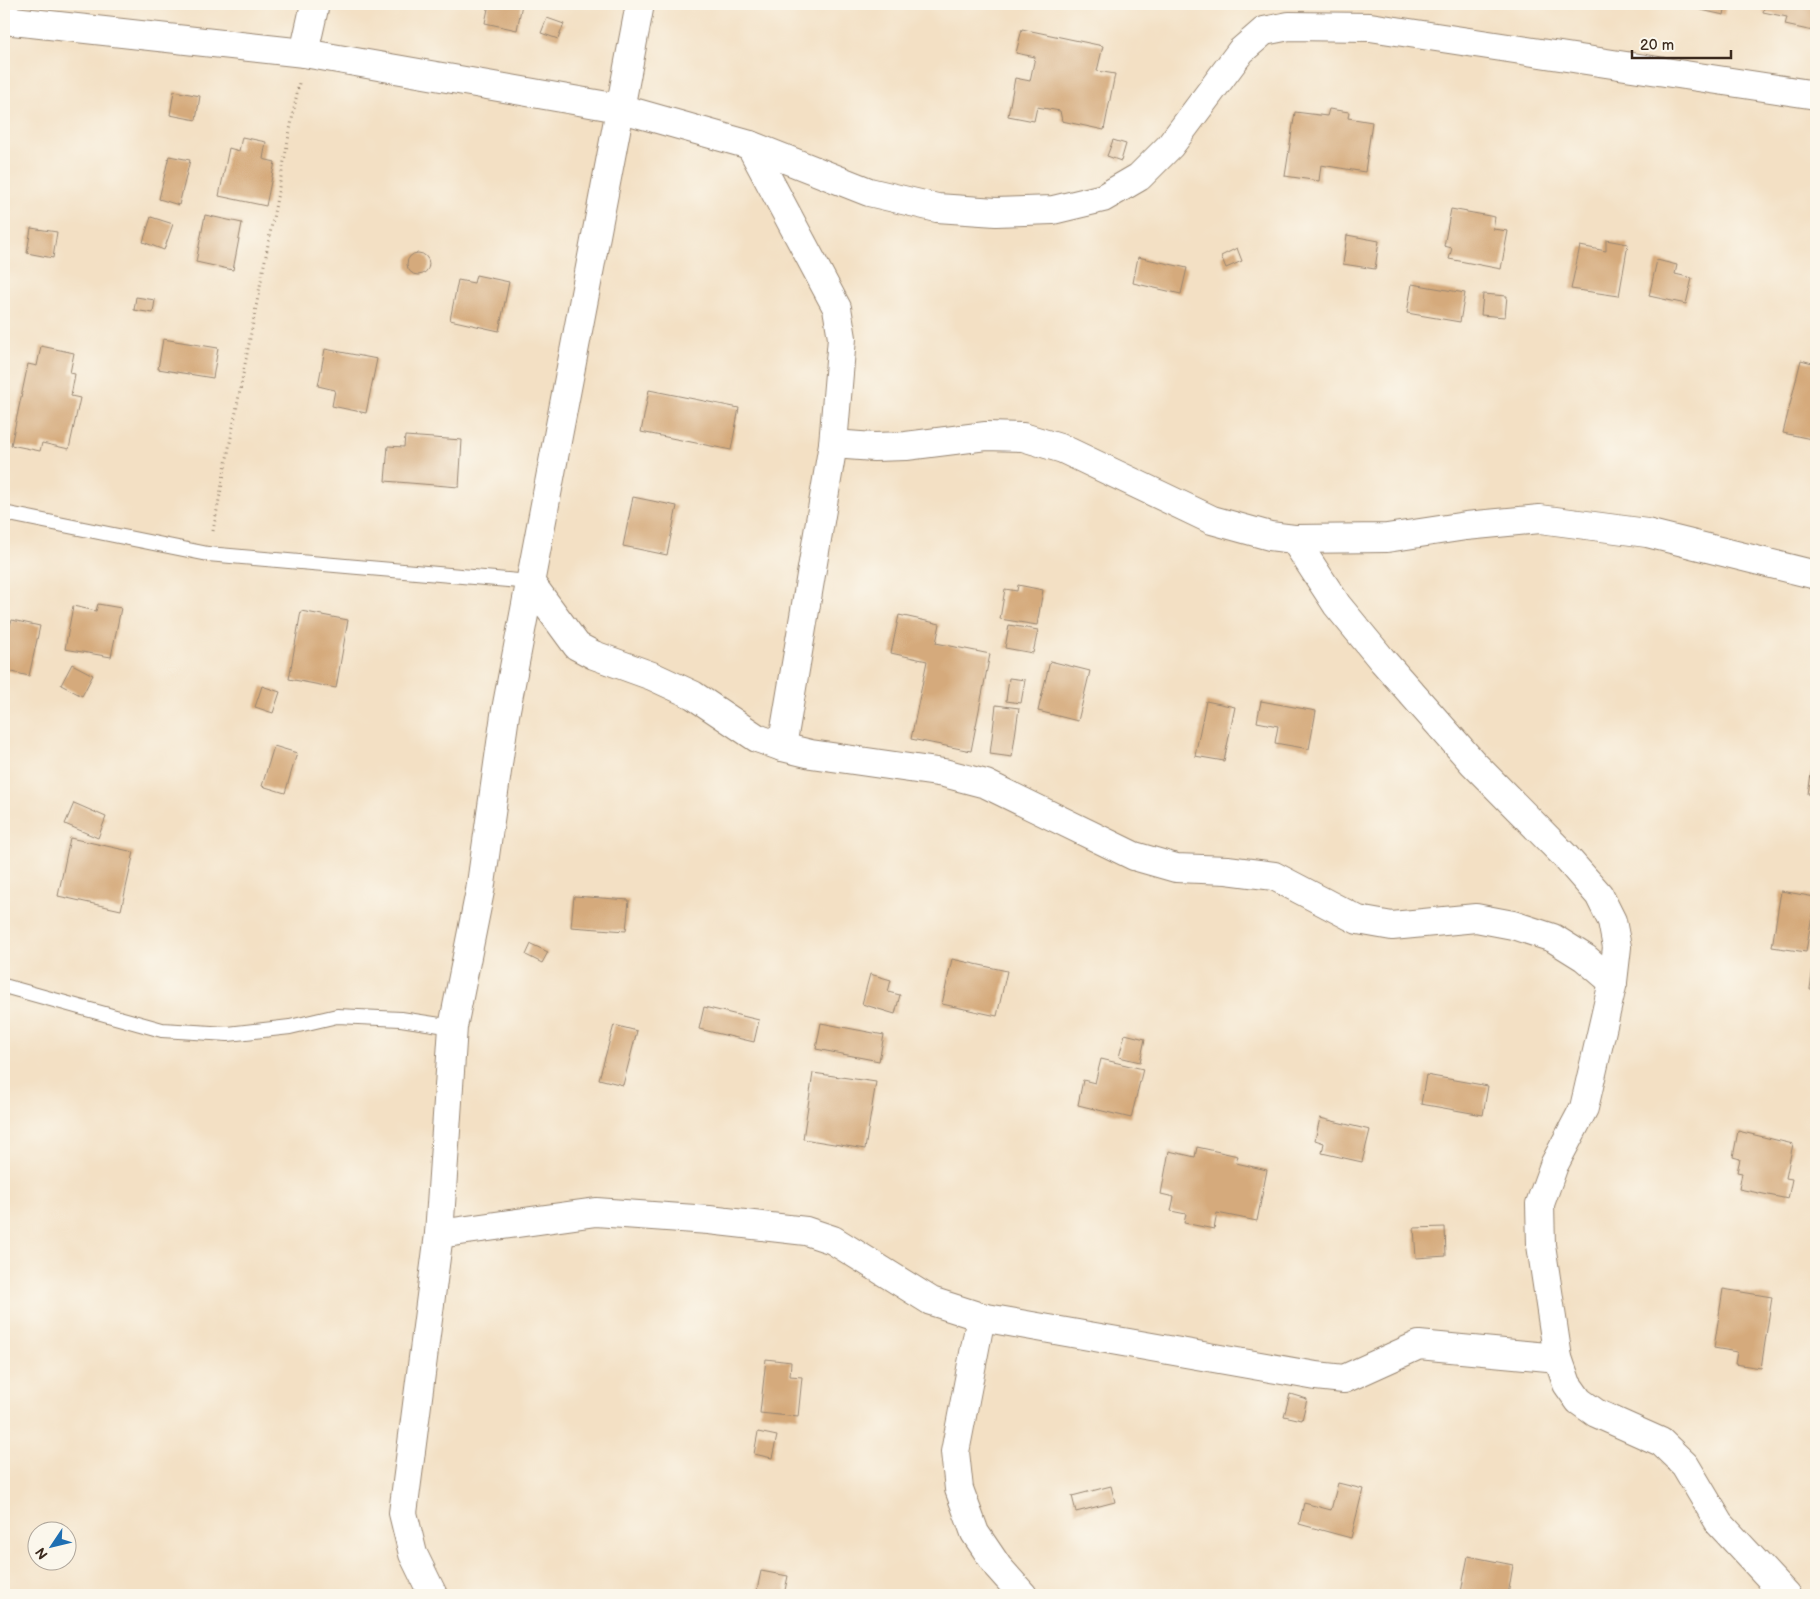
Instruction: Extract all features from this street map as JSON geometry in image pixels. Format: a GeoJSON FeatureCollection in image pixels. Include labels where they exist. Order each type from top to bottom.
{"type":"FeatureCollection","features":[{"type":"Feature","properties":{"kind":"street"},"geometry":{"type":"LineString","coordinates":[[304,53],[315,4]]}},
{"type":"Feature","properties":{"kind":"street"},"geometry":{"type":"LineString","coordinates":[[434,1595],[413,1554],[403,1513],[439,1234],[453,1027],[480,891],[505,715],[640,4]]}},
{"type":"Feature","properties":{"kind":"street"},"geometry":{"type":"LineString","coordinates":[[4,20],[304,53],[619,108],[750,145],[869,192],[937,208],[996,212],[1053,210],[1102,198],[1139,177],[1170,146],[1241,51],[1264,31],[1289,26],[1370,15],[1816,95]]}},
{"type":"Feature","properties":{"kind":"street"},"geometry":{"type":"LineString","coordinates":[[750,145],[837,308],[842,338],[833,444],[782,747]]}},
{"type":"Feature","properties":{"kind":"street"},"geometry":{"type":"LineString","coordinates":[[833,444],[874,447],[906,446],[986,436],[1023,437],[1064,449],[1212,520],[1270,536],[1294,539],[1388,538],[1466,526],[1540,519],[1647,532],[1816,575]]}},
{"type":"Feature","properties":{"kind":"street"},"geometry":{"type":"LineString","coordinates":[[1294,539],[1337,605],[1383,661],[1474,764],[1564,855],[1599,895],[1612,920],[1617,947],[1613,982],[1584,1108],[1554,1165],[1540,1204],[1541,1245],[1558,1358],[1567,1384],[1580,1401],[1596,1413],[1661,1442],[1685,1465],[1720,1524],[1786,1595]]}},
{"type":"Feature","properties":{"kind":"street"},"geometry":{"type":"LineString","coordinates":[[530,582],[577,646],[594,655],[652,676],[693,695],[757,738],[782,747],[944,774],[986,784],[1134,856],[1176,868],[1227,870],[1274,876],[1358,920],[1392,926],[1476,918],[1513,925],[1553,938],[1585,958],[1613,982]]}},
{"type":"Feature","properties":{"kind":"street"},"geometry":{"type":"LineString","coordinates":[[439,1234],[596,1212],[709,1220],[806,1231],[833,1240],[931,1301],[981,1317],[1316,1376],[1344,1379],[1419,1344],[1558,1358]]}},
{"type":"Feature","properties":{"kind":"street"},"geometry":{"type":"LineString","coordinates":[[981,1317],[955,1452],[959,1489],[975,1533],[998,1567],[1023,1595]]}},
{"type":"Feature","properties":{"kind":"lane"},"geometry":{"type":"LineString","coordinates":[[4,513],[208,554],[530,582]]}},
{"type":"Feature","properties":{"kind":"lane"},"geometry":{"type":"LineString","coordinates":[[4,986],[162,1030],[228,1034],[290,1027],[337,1016],[401,1019],[453,1027]]}},
{"type":"Feature","properties":{"kind":"path"},"geometry":{"type":"LineString","coordinates":[[208,554],[304,53]]}},
{"type":"Feature","properties":{"kind":"building"},"geometry":{"type":"Polygon","coordinates":[[[489,4],[522,4],[517,30],[485,23],[489,4]]]}},
{"type":"Feature","properties":{"kind":"building"},"geometry":{"type":"Polygon","coordinates":[[[1702,4],[1726,4],[1724,15],[1701,10],[1702,4]]]}},
{"type":"Feature","properties":{"kind":"building"},"geometry":{"type":"Polygon","coordinates":[[[1765,4],[1816,4],[1813,31],[1785,25],[1787,17],[1763,12],[1765,4]]]}},
{"type":"Feature","properties":{"kind":"building"},"geometry":{"type":"Polygon","coordinates":[[[547,18],[564,24],[558,39],[541,33],[547,18]]]}},
{"type":"Feature","properties":{"kind":"building"},"geometry":{"type":"Polygon","coordinates":[[[1022,29],[1103,46],[1097,71],[1115,74],[1104,130],[1062,121],[1060,111],[1037,107],[1034,121],[1008,116],[1015,78],[1030,81],[1035,57],[1016,53],[1022,29]]]}},
{"type":"Feature","properties":{"kind":"building"},"geometry":{"type":"Polygon","coordinates":[[[174,91],[200,96],[196,120],[170,115],[174,91]]]}},
{"type":"Feature","properties":{"kind":"building"},"geometry":{"type":"Polygon","coordinates":[[[1329,109],[1349,112],[1348,118],[1372,122],[1365,172],[1321,165],[1319,181],[1285,176],[1295,112],[1327,116],[1329,109]]]}},
{"type":"Feature","properties":{"kind":"building"},"geometry":{"type":"Polygon","coordinates":[[[242,137],[266,142],[263,159],[275,162],[266,206],[219,196],[229,148],[239,151],[242,137]]]}},
{"type":"Feature","properties":{"kind":"building"},"geometry":{"type":"Polygon","coordinates":[[[1113,140],[1126,144],[1121,161],[1107,156],[1113,140]]]}},
{"type":"Feature","properties":{"kind":"building"},"geometry":{"type":"Polygon","coordinates":[[[169,156],[190,160],[179,205],[159,199],[169,156]]]}},
{"type":"Feature","properties":{"kind":"building"},"geometry":{"type":"Polygon","coordinates":[[[1451,209],[1495,217],[1493,229],[1508,231],[1501,269],[1449,259],[1452,248],[1444,246],[1451,209]]]}},
{"type":"Feature","properties":{"kind":"building"},"geometry":{"type":"Polygon","coordinates":[[[205,215],[242,223],[233,270],[196,262],[205,215]]]}},
{"type":"Feature","properties":{"kind":"building"},"geometry":{"type":"Polygon","coordinates":[[[151,217],[173,224],[164,250],[143,242],[151,217]]]}},
{"type":"Feature","properties":{"kind":"building"},"geometry":{"type":"Polygon","coordinates":[[[31,228],[57,232],[53,258],[27,253],[31,228]]]}},
{"type":"Feature","properties":{"kind":"building"},"geometry":{"type":"Polygon","coordinates":[[[1347,235],[1379,241],[1375,269],[1343,264],[1347,235]]]}},
{"type":"Feature","properties":{"kind":"building"},"geometry":{"type":"Polygon","coordinates":[[[1606,240],[1628,244],[1619,296],[1571,289],[1580,246],[1606,251],[1606,240]]]}},
{"type":"Feature","properties":{"kind":"building"},"geometry":{"type":"Polygon","coordinates":[[[1237,248],[1242,261],[1226,268],[1221,256],[1237,248]]]}},
{"type":"Feature","properties":{"kind":"building"},"geometry":{"type":"Polygon","coordinates":[[[418,253],[428,260],[429,264],[422,274],[418,275],[408,268],[407,264],[414,254],[418,253]]]}},
{"type":"Feature","properties":{"kind":"building"},"geometry":{"type":"Polygon","coordinates":[[[1138,257],[1187,268],[1181,294],[1133,283],[1138,257]]]}},
{"type":"Feature","properties":{"kind":"building"},"geometry":{"type":"Polygon","coordinates":[[[1657,260],[1677,265],[1675,274],[1692,278],[1686,304],[1649,296],[1657,260]]]}},
{"type":"Feature","properties":{"kind":"building"},"geometry":{"type":"Polygon","coordinates":[[[476,275],[509,282],[499,331],[450,320],[458,280],[474,283],[476,275]]]}},
{"type":"Feature","properties":{"kind":"building"},"geometry":{"type":"Polygon","coordinates":[[[1412,284],[1465,293],[1460,322],[1407,313],[1412,284]]]}},
{"type":"Feature","properties":{"kind":"building"},"geometry":{"type":"Polygon","coordinates":[[[1483,294],[1507,296],[1505,317],[1481,315],[1483,294]]]}},
{"type":"Feature","properties":{"kind":"building"},"geometry":{"type":"Polygon","coordinates":[[[136,297],[155,300],[153,313],[134,310],[136,297]]]}},
{"type":"Feature","properties":{"kind":"building"},"geometry":{"type":"Polygon","coordinates":[[[163,339],[218,348],[213,378],[158,369],[163,339]]]}},
{"type":"Feature","properties":{"kind":"building"},"geometry":{"type":"Polygon","coordinates":[[[41,346],[74,353],[70,373],[75,374],[71,396],[80,398],[69,449],[42,443],[40,451],[11,445],[28,364],[37,366],[41,346]]]}},
{"type":"Feature","properties":{"kind":"building"},"geometry":{"type":"Polygon","coordinates":[[[325,349],[377,359],[366,413],[332,406],[335,390],[318,386],[325,349]]]}},
{"type":"Feature","properties":{"kind":"building"},"geometry":{"type":"Polygon","coordinates":[[[1801,360],[1816,364],[1816,440],[1783,433],[1801,360]]]}},
{"type":"Feature","properties":{"kind":"building"},"geometry":{"type":"Polygon","coordinates":[[[649,390],[739,408],[731,450],[641,432],[649,390]]]}},
{"type":"Feature","properties":{"kind":"building"},"geometry":{"type":"Polygon","coordinates":[[[405,436],[462,440],[459,487],[385,481],[388,446],[404,447],[405,436]]]}},
{"type":"Feature","properties":{"kind":"building"},"geometry":{"type":"Polygon","coordinates":[[[633,497],[677,506],[667,555],[623,546],[633,497]]]}},
{"type":"Feature","properties":{"kind":"building"},"geometry":{"type":"Polygon","coordinates":[[[1018,585],[1043,590],[1037,625],[1000,619],[1005,589],[1017,591],[1018,585]]]}},
{"type":"Feature","properties":{"kind":"building"},"geometry":{"type":"Polygon","coordinates":[[[98,604],[121,608],[111,657],[65,649],[73,606],[96,611],[98,604]]]}},
{"type":"Feature","properties":{"kind":"building"},"geometry":{"type":"Polygon","coordinates":[[[301,611],[348,620],[336,688],[289,679],[301,611]]]}},
{"type":"Feature","properties":{"kind":"building"},"geometry":{"type":"Polygon","coordinates":[[[899,615],[940,624],[936,643],[990,654],[971,751],[911,739],[927,661],[891,653],[899,615]]]}},
{"type":"Feature","properties":{"kind":"building"},"geometry":{"type":"Polygon","coordinates":[[[12,620],[40,626],[29,676],[4,670],[4,623],[10,625],[12,620]]]}},
{"type":"Feature","properties":{"kind":"building"},"geometry":{"type":"Polygon","coordinates":[[[1009,625],[1038,630],[1033,653],[1005,648],[1009,625]]]}},
{"type":"Feature","properties":{"kind":"building"},"geometry":{"type":"Polygon","coordinates":[[[1050,661],[1090,671],[1078,721],[1038,711],[1050,661]]]}},
{"type":"Feature","properties":{"kind":"building"},"geometry":{"type":"Polygon","coordinates":[[[72,664],[93,675],[82,696],[61,685],[72,664]]]}},
{"type":"Feature","properties":{"kind":"building"},"geometry":{"type":"Polygon","coordinates":[[[1009,678],[1025,680],[1021,703],[1006,701],[1009,678]]]}},
{"type":"Feature","properties":{"kind":"building"},"geometry":{"type":"Polygon","coordinates":[[[262,686],[280,692],[273,713],[255,707],[262,686]]]}},
{"type":"Feature","properties":{"kind":"building"},"geometry":{"type":"Polygon","coordinates":[[[1206,701],[1235,707],[1224,761],[1195,756],[1206,701]]]}},
{"type":"Feature","properties":{"kind":"building"},"geometry":{"type":"Polygon","coordinates":[[[1261,701],[1316,711],[1309,749],[1275,743],[1278,726],[1257,722],[1261,701]]]}},
{"type":"Feature","properties":{"kind":"building"},"geometry":{"type":"Polygon","coordinates":[[[996,705],[1019,708],[1012,757],[990,754],[996,705]]]}},
{"type":"Feature","properties":{"kind":"building"},"geometry":{"type":"Polygon","coordinates":[[[274,746],[297,753],[285,793],[262,786],[274,746]]]}},
{"type":"Feature","properties":{"kind":"building"},"geometry":{"type":"Polygon","coordinates":[[[1813,761],[1816,761],[1816,795],[1808,794],[1813,761]]]}},
{"type":"Feature","properties":{"kind":"building"},"geometry":{"type":"Polygon","coordinates":[[[74,803],[106,817],[98,838],[65,824],[74,803]]]}},
{"type":"Feature","properties":{"kind":"building"},"geometry":{"type":"Polygon","coordinates":[[[70,838],[134,852],[121,910],[58,896],[70,838]]]}},
{"type":"Feature","properties":{"kind":"building"},"geometry":{"type":"Polygon","coordinates":[[[1781,891],[1815,897],[1806,952],[1772,947],[1781,891]]]}},
{"type":"Feature","properties":{"kind":"building"},"geometry":{"type":"Polygon","coordinates":[[[574,896],[629,900],[626,931],[571,927],[574,896]]]}},
{"type":"Feature","properties":{"kind":"building"},"geometry":{"type":"Polygon","coordinates":[[[531,944],[548,952],[542,963],[526,955],[531,944]]]}},
{"type":"Feature","properties":{"kind":"building"},"geometry":{"type":"Polygon","coordinates":[[[952,959],[1007,971],[997,1016],[942,1004],[952,959]]]}},
{"type":"Feature","properties":{"kind":"building"},"geometry":{"type":"Polygon","coordinates":[[[1813,967],[1816,967],[1816,989],[1810,989],[1813,967]]]}},
{"type":"Feature","properties":{"kind":"building"},"geometry":{"type":"Polygon","coordinates":[[[870,974],[891,980],[888,992],[900,995],[895,1014],[862,1004],[870,974]]]}},
{"type":"Feature","properties":{"kind":"building"},"geometry":{"type":"Polygon","coordinates":[[[704,1007],[759,1020],[754,1042],[699,1029],[704,1007]]]}},
{"type":"Feature","properties":{"kind":"building"},"geometry":{"type":"Polygon","coordinates":[[[821,1023],[884,1035],[879,1061],[816,1049],[821,1023]]]}},
{"type":"Feature","properties":{"kind":"building"},"geometry":{"type":"Polygon","coordinates":[[[614,1025],[637,1031],[623,1085],[599,1079],[614,1025]]]}},
{"type":"Feature","properties":{"kind":"building"},"geometry":{"type":"Polygon","coordinates":[[[1125,1034],[1145,1039],[1140,1062],[1119,1057],[1125,1034]]]}},
{"type":"Feature","properties":{"kind":"building"},"geometry":{"type":"Polygon","coordinates":[[[1101,1059],[1143,1069],[1131,1118],[1078,1105],[1083,1080],[1095,1083],[1101,1059]]]}},
{"type":"Feature","properties":{"kind":"building"},"geometry":{"type":"Polygon","coordinates":[[[813,1073],[876,1082],[865,1149],[803,1139],[813,1073]]]}},
{"type":"Feature","properties":{"kind":"building"},"geometry":{"type":"Polygon","coordinates":[[[1426,1075],[1488,1086],[1483,1115],[1421,1104],[1426,1075]]]}},
{"type":"Feature","properties":{"kind":"building"},"geometry":{"type":"Polygon","coordinates":[[[1320,1118],[1370,1130],[1362,1162],[1322,1153],[1324,1143],[1315,1140],[1320,1118]]]}},
{"type":"Feature","properties":{"kind":"building"},"geometry":{"type":"Polygon","coordinates":[[[1738,1131],[1793,1144],[1786,1178],[1792,1179],[1788,1199],[1739,1189],[1742,1173],[1737,1172],[1740,1159],[1733,1157],[1738,1131]]]}},
{"type":"Feature","properties":{"kind":"building"},"geometry":{"type":"Polygon","coordinates":[[[1197,1147],[1238,1156],[1236,1163],[1267,1170],[1257,1221],[1217,1213],[1214,1229],[1184,1223],[1186,1214],[1171,1211],[1174,1197],[1161,1194],[1169,1151],[1195,1157],[1197,1147]]]}},
{"type":"Feature","properties":{"kind":"building"},"geometry":{"type":"Polygon","coordinates":[[[1445,1227],[1446,1256],[1416,1258],[1414,1228],[1445,1227]]]}},
{"type":"Feature","properties":{"kind":"building"},"geometry":{"type":"Polygon","coordinates":[[[1723,1289],[1772,1297],[1761,1368],[1735,1364],[1737,1352],[1714,1348],[1723,1289]]]}},
{"type":"Feature","properties":{"kind":"building"},"geometry":{"type":"Polygon","coordinates":[[[766,1359],[791,1362],[790,1376],[802,1377],[798,1417],[760,1413],[766,1359]]]}},
{"type":"Feature","properties":{"kind":"building"},"geometry":{"type":"Polygon","coordinates":[[[1290,1394],[1307,1399],[1302,1420],[1284,1416],[1290,1394]]]}},
{"type":"Feature","properties":{"kind":"building"},"geometry":{"type":"Polygon","coordinates":[[[758,1432],[777,1436],[772,1458],[754,1454],[758,1432]]]}},
{"type":"Feature","properties":{"kind":"building"},"geometry":{"type":"Polygon","coordinates":[[[1338,1483],[1363,1489],[1351,1538],[1299,1524],[1304,1503],[1331,1510],[1338,1483]]]}},
{"type":"Feature","properties":{"kind":"building"},"geometry":{"type":"Polygon","coordinates":[[[1111,1486],[1115,1502],[1076,1512],[1072,1496],[1111,1486]]]}},
{"type":"Feature","properties":{"kind":"building"},"geometry":{"type":"Polygon","coordinates":[[[1468,1556],[1513,1565],[1508,1595],[1479,1595],[1461,1592],[1468,1556]]]}},
{"type":"Feature","properties":{"kind":"building"},"geometry":{"type":"Polygon","coordinates":[[[761,1571],[788,1576],[784,1595],[756,1595],[761,1571]]]}}]}
